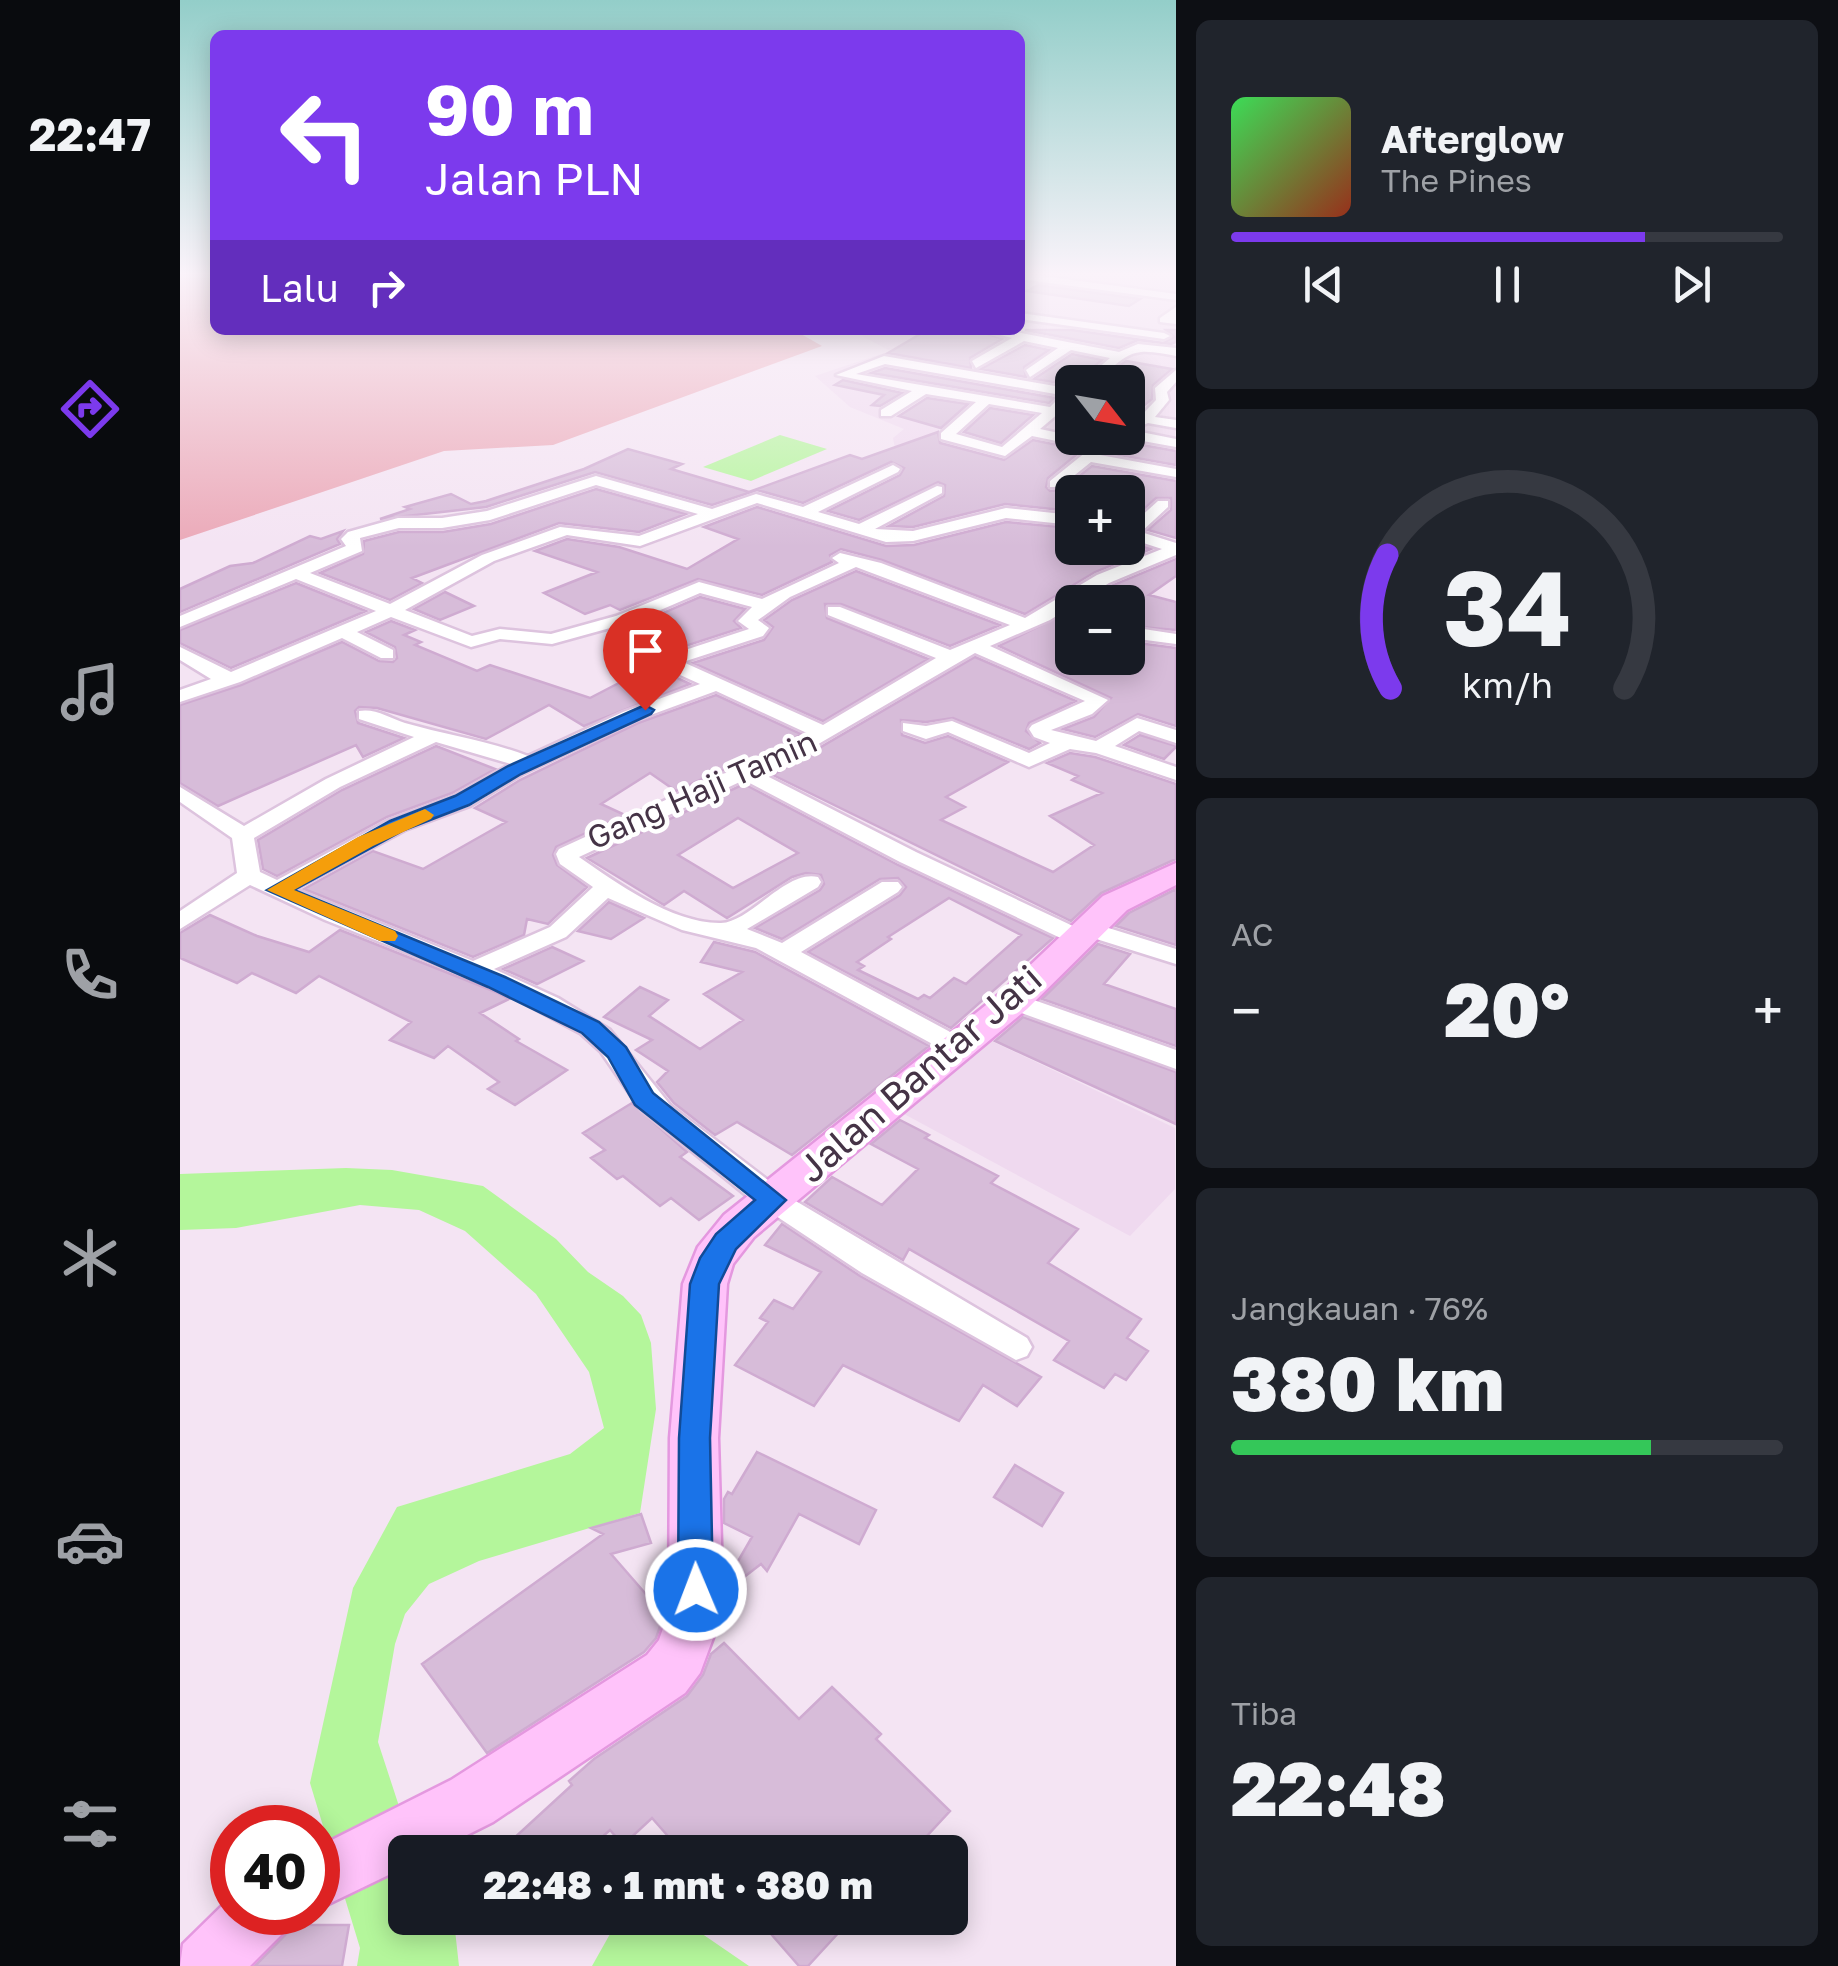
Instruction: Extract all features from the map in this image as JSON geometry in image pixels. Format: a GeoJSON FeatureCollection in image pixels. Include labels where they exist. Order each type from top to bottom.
{"type":"FeatureCollection","features":[{"type":"Feature","properties":{"kind":"street"},"geometry":{"type":"LineString","coordinates":[[872,363],[842,376],[1051,411]]}},
{"type":"Feature","properties":{"kind":"street"},"geometry":{"type":"LineString","coordinates":[[906,363],[1055,391]]}},
{"type":"Feature","properties":{"kind":"street"},"geometry":{"type":"LineString","coordinates":[[1030,374],[1045,363]]}},
{"type":"Feature","properties":{"kind":"street"},"geometry":{"type":"LineString","coordinates":[[1146,419],[1169,401],[1160,391],[1176,374]]}},
{"type":"Feature","properties":{"kind":"street"},"geometry":{"type":"LineString","coordinates":[[886,413],[924,389]]}},
{"type":"Feature","properties":{"kind":"street"},"geometry":{"type":"LineString","coordinates":[[986,400],[946,434],[952,440],[1005,452],[1055,408]]}},
{"type":"Feature","properties":{"kind":"street"},"geometry":{"type":"LineString","coordinates":[[1146,419],[1176,424]]}},
{"type":"Feature","properties":{"kind":"street"},"geometry":{"type":"LineString","coordinates":[[1145,435],[1176,443]]}},
{"type":"Feature","properties":{"kind":"street"},"geometry":{"type":"LineString","coordinates":[[1023,436],[1055,442]]}},
{"type":"Feature","properties":{"kind":"street"},"geometry":{"type":"LineString","coordinates":[[1066,475],[1091,455]]}},
{"type":"Feature","properties":{"kind":"street"},"geometry":{"type":"LineString","coordinates":[[1118,455],[1176,472]]}},
{"type":"Feature","properties":{"kind":"street"},"geometry":{"type":"LineString","coordinates":[[805,512],[893,470]]}},
{"type":"Feature","properties":{"kind":"street"},"geometry":{"type":"LineString","coordinates":[[180,622],[356,548],[349,539],[354,535],[398,522],[442,522],[490,515],[591,481],[710,514]]}},
{"type":"Feature","properties":{"kind":"street"},"geometry":{"type":"LineString","coordinates":[[858,531],[937,490]]}},
{"type":"Feature","properties":{"kind":"street"},"geometry":{"type":"LineString","coordinates":[[521,505],[581,529],[640,541],[756,498],[858,531],[893,538]]}},
{"type":"Feature","properties":{"kind":"street"},"geometry":{"type":"LineString","coordinates":[[1145,519],[1163,504]]}},
{"type":"Feature","properties":{"kind":"street"},"geometry":{"type":"LineString","coordinates":[[875,566],[881,547],[893,538],[990,514],[1055,517]]}},
{"type":"Feature","properties":{"kind":"street"},"geometry":{"type":"LineString","coordinates":[[490,515],[508,522]]}},
{"type":"Feature","properties":{"kind":"street"},"geometry":{"type":"LineString","coordinates":[[527,529],[545,536]]}},
{"type":"Feature","properties":{"kind":"street"},"geometry":{"type":"LineString","coordinates":[[180,696],[393,610],[474,564],[545,536],[581,529]]}},
{"type":"Feature","properties":{"kind":"street","name":"Gang Haji Tamin"},"geometry":{"type":"LineString","coordinates":[[958,1048],[784,952],[728,931],[690,925],[606,888],[566,854],[729,778],[748,776],[826,734],[896,687],[972,645],[1034,620],[1103,578],[1171,546],[1176,532]]}},
{"type":"Feature","properties":{"kind":"street"},"geometry":{"type":"LineString","coordinates":[[1145,538],[1171,546]]}},
{"type":"Feature","properties":{"kind":"street"},"geometry":{"type":"LineString","coordinates":[[833,556],[875,566],[1034,620],[1055,622]]}},
{"type":"Feature","properties":{"kind":"street"},"geometry":{"type":"LineString","coordinates":[[666,662],[758,632],[760,628],[747,622],[763,605],[815,576],[828,576],[853,562]]}},
{"type":"Feature","properties":{"kind":"street"},"geometry":{"type":"LineString","coordinates":[[294,574],[471,642],[500,634],[552,638],[616,621],[699,587],[763,605]]}},
{"type":"Feature","properties":{"kind":"street"},"geometry":{"type":"LineString","coordinates":[[834,611],[950,657]]}},
{"type":"Feature","properties":{"kind":"street"},"geometry":{"type":"LineString","coordinates":[[616,621],[615,625],[641,639],[637,649],[826,734]]}},
{"type":"Feature","properties":{"kind":"street"},"geometry":{"type":"LineString","coordinates":[[342,631],[387,654]]}},
{"type":"Feature","properties":{"kind":"street"},"geometry":{"type":"LineString","coordinates":[[1145,634],[1176,639]]}},
{"type":"Feature","properties":{"kind":"street"},"geometry":{"type":"LineString","coordinates":[[972,645],[1098,700],[1075,716],[1039,728],[1067,743],[1099,747],[1166,771],[1176,748]]}},
{"type":"Feature","properties":{"kind":"street"},"geometry":{"type":"LineString","coordinates":[[180,652],[228,679]]}},
{"type":"Feature","properties":{"kind":"street"},"geometry":{"type":"LineString","coordinates":[[278,890],[397,826],[462,800],[630,716],[719,684]]}},
{"type":"Feature","properties":{"kind":"street"},"geometry":{"type":"LineString","coordinates":[[366,716],[530,764]]}},
{"type":"Feature","properties":{"kind":"street"},"geometry":{"type":"LineString","coordinates":[[1099,747],[1137,724],[1176,737]]}},
{"type":"Feature","properties":{"kind":"street"},"geometry":{"type":"LineString","coordinates":[[910,727],[930,733],[943,726],[952,727],[1030,760],[1067,743]]}},
{"type":"Feature","properties":{"kind":"street"},"geometry":{"type":"LineString","coordinates":[[243,835],[332,783],[437,734]]}},
{"type":"Feature","properties":{"kind":"street"},"geometry":{"type":"LineString","coordinates":[[748,776],[908,857],[1082,932],[1176,957]]}},
{"type":"Feature","properties":{"kind":"street"},"geometry":{"type":"LineString","coordinates":[[180,793],[243,835],[249,875]]}},
{"type":"Feature","properties":{"kind":"street","name":"Jalan Bantar Jati"},"geometry":{"type":"LineString","coordinates":[[340,1869],[452,1810],[648,1689],[681,1655],[696,1611],[694,1438],[704,1284],[714,1258],[726,1241],[773,1200],[1014,1001],[1115,903],[1176,872]]}},
{"type":"Feature","properties":{"kind":"street"},"geometry":{"type":"LineString","coordinates":[[249,875],[590,1028],[618,1052],[644,1099],[773,1200],[824,1235],[1016,1347]]}},
{"type":"Feature","properties":{"kind":"street"},"geometry":{"type":"LineString","coordinates":[[180,922],[249,875]]}},
{"type":"Feature","properties":{"kind":"street"},"geometry":{"type":"LineString","coordinates":[[728,931],[810,882]]}},
{"type":"Feature","properties":{"kind":"street"},"geometry":{"type":"LineString","coordinates":[[784,952],[890,887]]}},
{"type":"Feature","properties":{"kind":"street"},"geometry":{"type":"LineString","coordinates":[[470,971],[558,932],[606,888]]}},
{"type":"Feature","properties":{"kind":"street"},"geometry":{"type":"LineString","coordinates":[[1014,1001],[1176,1060]]}},
{"type":"Feature","properties":{"kind":"street"},"geometry":{"type":"LineString","coordinates":[[205,1966],[237,1935]]}},
{"type":"Feature","properties":{"kind":"shaded area"},"geometry":{"type":"Polygon","coordinates":[[[180,363],[776,363],[553,445],[444,451],[180,540],[180,363]]]}},
{"type":"Feature","properties":{"kind":"shaded area"},"geometry":{"type":"Polygon","coordinates":[[[855,363],[1175,363],[1175,492],[1145,491],[1145,475],[1055,475],[1055,487],[1029,486],[895,449],[893,438],[904,429],[850,407],[815,376],[855,363]]]}},
{"type":"Feature","properties":{"kind":"shaded area"},"geometry":{"type":"Polygon","coordinates":[[[780,435],[827,449],[751,481],[703,467],[780,435]]]}},
{"type":"Feature","properties":{"kind":"shaded area"},"geometry":{"type":"Polygon","coordinates":[[[981,1036],[1175,1128],[1175,1189],[1130,1236],[893,1108],[981,1036]]]}},
{"type":"Feature","properties":{"kind":"shaded area"},"geometry":{"type":"Polygon","coordinates":[[[346,1168],[392,1170],[483,1186],[556,1239],[588,1272],[623,1296],[641,1315],[651,1343],[656,1409],[640,1513],[479,1561],[429,1584],[405,1614],[395,1644],[378,1742],[408,1835],[388,1835],[388,1935],[456,1935],[459,1966],[357,1966],[360,1948],[340,1882],[340,1805],[317,1805],[310,1783],[353,1588],[397,1507],[570,1454],[604,1428],[589,1372],[536,1294],[465,1231],[419,1210],[360,1205],[236,1228],[180,1230],[180,1174],[346,1168]]]}},
{"type":"Feature","properties":{"kind":"shaded area"},"geometry":{"type":"Polygon","coordinates":[[[609,1935],[704,1935],[749,1966],[592,1966],[609,1935]]]}},
{"type":"Feature","properties":{"kind":"building"},"geometry":{"type":"Polygon","coordinates":[[[942,363],[970,363],[971,368],[942,363]]]}},
{"type":"Feature","properties":{"kind":"building"},"geometry":{"type":"Polygon","coordinates":[[[992,363],[1030,363],[1024,367],[1026,377],[981,369],[992,363]]]}},
{"type":"Feature","properties":{"kind":"building"},"geometry":{"type":"Polygon","coordinates":[[[1059,363],[1099,363],[1096,365],[1055,365],[1059,363]]]}},
{"type":"Feature","properties":{"kind":"building"},"geometry":{"type":"Polygon","coordinates":[[[1136,363],[1172,369],[1153,385],[1152,399],[1145,405],[1145,365],[1120,365],[1136,363]]]}},
{"type":"Feature","properties":{"kind":"building"},"geometry":{"type":"Polygon","coordinates":[[[1055,365],[1055,382],[1034,379],[1055,365]]]}},
{"type":"Feature","properties":{"kind":"building"},"geometry":{"type":"Polygon","coordinates":[[[885,368],[1055,398],[1049,403],[871,373],[885,368]]]}},
{"type":"Feature","properties":{"kind":"building"},"geometry":{"type":"Polygon","coordinates":[[[843,380],[902,393],[880,406],[872,405],[884,395],[835,385],[843,380]]]}},
{"type":"Feature","properties":{"kind":"building"},"geometry":{"type":"Polygon","coordinates":[[[927,398],[968,404],[941,428],[899,416],[927,398]]]}},
{"type":"Feature","properties":{"kind":"building"},"geometry":{"type":"Polygon","coordinates":[[[990,408],[1033,415],[1001,443],[964,432],[990,408]]]}},
{"type":"Feature","properties":{"kind":"building"},"geometry":{"type":"Polygon","coordinates":[[[938,432],[940,443],[1004,460],[1033,440],[1055,444],[1055,455],[1076,455],[1048,478],[1046,487],[1055,491],[1055,509],[1005,504],[913,527],[889,526],[944,496],[945,485],[938,482],[859,520],[828,511],[900,475],[904,468],[891,462],[803,503],[757,490],[712,505],[595,472],[486,507],[380,519],[410,509],[405,507],[451,494],[471,504],[486,501],[584,469],[628,449],[682,464],[671,469],[749,492],[850,455],[862,459],[938,432]]]}},
{"type":"Feature","properties":{"kind":"building"},"geometry":{"type":"Polygon","coordinates":[[[1145,446],[1176,451],[1176,465],[1119,455],[1145,455],[1145,446]]]}},
{"type":"Feature","properties":{"kind":"building"},"geometry":{"type":"Polygon","coordinates":[[[1092,466],[1142,475],[1081,475],[1092,466]]]}},
{"type":"Feature","properties":{"kind":"building"},"geometry":{"type":"Polygon","coordinates":[[[1145,475],[1176,481],[1176,538],[1148,530],[1171,510],[1171,498],[1156,498],[1145,508],[1145,475]]]}},
{"type":"Feature","properties":{"kind":"building"},"geometry":{"type":"Polygon","coordinates":[[[596,489],[686,514],[639,532],[559,523],[412,578],[422,583],[390,600],[320,573],[363,554],[364,541],[399,532],[443,532],[491,524],[596,489]]]}},
{"type":"Feature","properties":{"kind":"building"},"geometry":{"type":"Polygon","coordinates":[[[757,507],[886,546],[914,545],[1006,522],[1055,526],[1055,565],[1112,565],[1073,585],[1055,585],[1055,596],[1025,614],[882,560],[841,549],[830,555],[832,562],[762,595],[698,579],[620,610],[610,605],[585,614],[544,593],[597,572],[535,551],[567,539],[619,547],[687,569],[738,539],[704,527],[757,507]]]}},
{"type":"Feature","properties":{"kind":"building"},"geometry":{"type":"Polygon","coordinates":[[[343,531],[337,539],[340,544],[180,612],[180,589],[230,566],[253,563],[310,536],[321,539],[343,531]]]}},
{"type":"Feature","properties":{"kind":"building"},"geometry":{"type":"Polygon","coordinates":[[[1176,559],[1176,576],[1149,595],[1176,602],[1176,630],[1145,627],[1145,585],[1113,585],[1176,559]]]}},
{"type":"Feature","properties":{"kind":"building"},"geometry":{"type":"Polygon","coordinates":[[[856,571],[1000,625],[950,646],[841,604],[825,604],[827,618],[928,659],[823,721],[693,663],[764,640],[773,627],[764,620],[792,600],[856,571]]]}},
{"type":"Feature","properties":{"kind":"building"},"geometry":{"type":"Polygon","coordinates":[[[296,583],[366,611],[231,668],[180,643],[180,630],[296,583]]]}},
{"type":"Feature","properties":{"kind":"building"},"geometry":{"type":"Polygon","coordinates":[[[445,592],[474,606],[440,620],[414,609],[445,592]]]}},
{"type":"Feature","properties":{"kind":"building"},"geometry":{"type":"Polygon","coordinates":[[[700,597],[745,609],[734,621],[741,628],[667,652],[652,644],[670,637],[642,622],[700,597]]]}},
{"type":"Feature","properties":{"kind":"building"},"geometry":{"type":"Polygon","coordinates":[[[1055,618],[1055,672],[999,646],[1055,618]]]}},
{"type":"Feature","properties":{"kind":"building"},"geometry":{"type":"Polygon","coordinates":[[[391,621],[415,630],[404,635],[421,642],[415,645],[477,671],[490,665],[590,698],[652,666],[690,684],[584,726],[549,705],[486,739],[377,708],[359,707],[355,711],[358,723],[404,738],[363,757],[356,745],[218,806],[180,783],[180,705],[241,685],[342,642],[379,661],[393,662],[397,658],[395,647],[366,632],[391,621]]]}},
{"type":"Feature","properties":{"kind":"building"},"geometry":{"type":"Polygon","coordinates":[[[1145,644],[1176,648],[1176,726],[1138,714],[1095,737],[1063,729],[1094,717],[1111,698],[1061,675],[1145,675],[1145,644]]]}},
{"type":"Feature","properties":{"kind":"building"},"geometry":{"type":"Polygon","coordinates":[[[975,657],[1076,701],[1029,723],[1026,731],[1040,743],[1029,749],[953,718],[901,720],[902,735],[925,743],[948,736],[1008,762],[946,797],[965,807],[941,820],[1053,872],[1094,845],[1050,816],[1102,793],[1072,780],[1078,776],[1047,763],[1070,753],[1095,757],[1176,784],[1176,859],[1101,893],[1071,921],[773,775],[975,657]]]}},
{"type":"Feature","properties":{"kind":"building"},"geometry":{"type":"Polygon","coordinates":[[[716,695],[801,734],[756,762],[720,771],[676,791],[650,773],[601,804],[625,815],[556,847],[553,855],[557,865],[587,887],[548,924],[527,919],[524,935],[473,957],[304,889],[373,851],[423,869],[506,822],[475,808],[520,780],[638,723],[716,695]]]}},
{"type":"Feature","properties":{"kind":"building"},"geometry":{"type":"Polygon","coordinates":[[[1140,735],[1176,747],[1164,759],[1124,745],[1140,735]]]}},
{"type":"Feature","properties":{"kind":"building"},"geometry":{"type":"Polygon","coordinates":[[[436,746],[495,769],[452,793],[387,817],[277,876],[263,869],[258,840],[342,790],[436,746]]]}},
{"type":"Feature","properties":{"kind":"building"},"geometry":{"type":"Polygon","coordinates":[[[744,784],[898,865],[1053,938],[951,1028],[808,952],[900,895],[906,887],[898,878],[880,879],[782,939],[755,928],[820,890],[824,884],[821,875],[806,873],[792,877],[727,918],[684,891],[664,905],[587,858],[744,784]],[[738,818],[678,855],[733,888],[798,853],[738,818]],[[949,898],[888,937],[891,939],[857,962],[864,966],[858,970],[918,999],[924,995],[930,998],[954,978],[966,984],[1021,935],[949,898]]]}},
{"type":"Feature","properties":{"kind":"building"},"geometry":{"type":"Polygon","coordinates":[[[1176,889],[1176,945],[1116,926],[1129,913],[1176,889]]]}},
{"type":"Feature","properties":{"kind":"building"},"geometry":{"type":"Polygon","coordinates":[[[609,902],[644,918],[611,939],[578,931],[609,902]]]}},
{"type":"Feature","properties":{"kind":"building"},"geometry":{"type":"Polygon","coordinates":[[[210,915],[257,936],[309,952],[340,930],[496,992],[509,999],[480,1013],[519,1039],[516,1041],[567,1070],[515,1105],[488,1089],[499,1082],[448,1046],[434,1058],[390,1040],[411,1022],[319,976],[296,993],[252,973],[237,983],[180,958],[180,933],[210,915]]]}},
{"type":"Feature","properties":{"kind":"building"},"geometry":{"type":"Polygon","coordinates":[[[714,942],[755,952],[929,1046],[792,1155],[737,1122],[715,1135],[674,1103],[657,1082],[668,1071],[636,1050],[652,1040],[604,1017],[640,987],[668,1000],[649,1016],[700,1049],[743,1020],[704,994],[742,972],[701,962],[714,942]]]}},
{"type":"Feature","properties":{"kind":"building"},"geometry":{"type":"Polygon","coordinates":[[[1098,944],[1130,954],[1104,984],[1176,1009],[1176,1046],[1042,999],[1098,944]]]}},
{"type":"Feature","properties":{"kind":"building"},"geometry":{"type":"Polygon","coordinates":[[[552,947],[583,961],[537,984],[503,969],[552,947]]]}},
{"type":"Feature","properties":{"kind":"building"},"geometry":{"type":"Polygon","coordinates":[[[1023,1017],[1176,1072],[1176,1124],[995,1041],[1023,1017]]]}},
{"type":"Feature","properties":{"kind":"building"},"geometry":{"type":"Polygon","coordinates":[[[632,1103],[687,1152],[680,1157],[733,1196],[699,1220],[671,1198],[660,1206],[623,1176],[617,1179],[591,1158],[605,1150],[583,1133],[632,1103]]]}},
{"type":"Feature","properties":{"kind":"building"},"geometry":{"type":"Polygon","coordinates":[[[900,1120],[929,1135],[925,1138],[998,1176],[991,1183],[1078,1229],[1048,1263],[1141,1319],[1127,1338],[1148,1351],[1126,1380],[1115,1374],[1104,1388],[1054,1360],[1069,1341],[909,1249],[903,1260],[805,1202],[832,1177],[882,1205],[918,1169],[871,1144],[900,1120]]]}},
{"type":"Feature","properties":{"kind":"building"},"geometry":{"type":"Polygon","coordinates":[[[782,1224],[860,1276],[1041,1377],[1017,1406],[983,1385],[959,1421],[843,1365],[814,1406],[735,1365],[768,1322],[760,1318],[774,1300],[793,1309],[821,1272],[765,1245],[782,1224]]]}},
{"type":"Feature","properties":{"kind":"building"},"geometry":{"type":"Polygon","coordinates":[[[757,1452],[876,1510],[859,1544],[799,1514],[767,1571],[761,1564],[726,1591],[726,1582],[752,1537],[724,1523],[724,1499],[728,1492],[732,1494],[757,1452]]]}},
{"type":"Feature","properties":{"kind":"building"},"geometry":{"type":"Polygon","coordinates":[[[1015,1465],[1063,1493],[1042,1526],[994,1497],[1015,1465]]]}},
{"type":"Feature","properties":{"kind":"building"},"geometry":{"type":"Polygon","coordinates":[[[641,1514],[651,1543],[611,1554],[664,1615],[656,1638],[644,1652],[487,1753],[422,1664],[603,1534],[591,1528],[641,1514]]]}},
{"type":"Feature","properties":{"kind":"building"},"geometry":{"type":"Polygon","coordinates":[[[724,1643],[799,1719],[832,1687],[881,1734],[876,1739],[950,1811],[928,1835],[667,1835],[652,1818],[634,1835],[614,1835],[610,1830],[604,1835],[518,1835],[594,1759],[687,1696],[703,1675],[711,1654],[724,1643]]]}},
{"type":"Feature","properties":{"kind":"building"},"geometry":{"type":"Polygon","coordinates":[[[340,1925],[349,1925],[342,1966],[255,1966],[285,1935],[340,1935],[340,1925]]]}},
{"type":"Feature","properties":{"kind":"building"},"geometry":{"type":"Polygon","coordinates":[[[772,1935],[836,1935],[808,1966],[799,1966],[772,1935]]]}},
{"type":"Feature","properties":{"kind":"slow traffic"},"geometry":{"type":"LineString","coordinates":[[388,936],[278,890],[334,858],[425,815]]}},
{"type":"Feature","properties":{"kind":"route"},"geometry":{"type":"LineString","coordinates":[[645,710],[515,770],[462,800],[397,826],[278,890],[496,982],[590,1028],[618,1052],[644,1099],[773,1200],[726,1241],[704,1284],[694,1438],[696,1590]]}}]}
